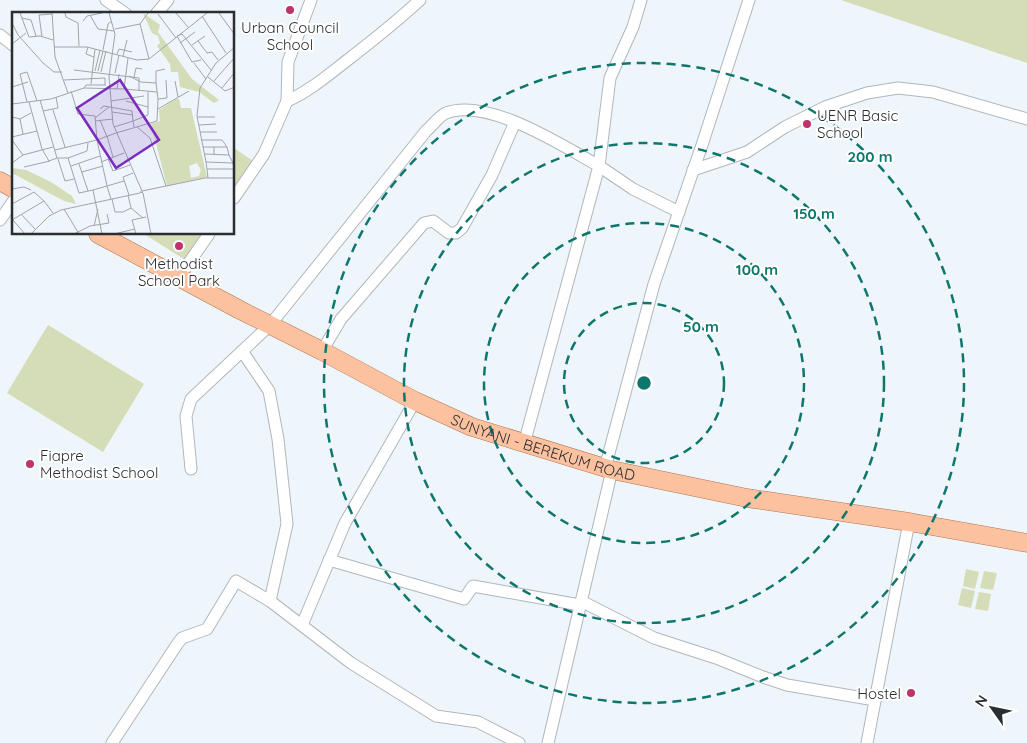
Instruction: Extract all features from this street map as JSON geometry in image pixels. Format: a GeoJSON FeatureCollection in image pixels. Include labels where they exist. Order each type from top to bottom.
{"type":"FeatureCollection","features":[{"type":"Feature","properties":{"kind":"main road"},"geometry":{"type":"LineString","coordinates":[[0,181],[12,188]]}},
{"type":"Feature","properties":{"kind":"main road","name":"SUNYANI - BEREKUM ROAD"},"geometry":{"type":"LineString","coordinates":[[100,235],[415,400],[472,426],[524,444],[608,469],[747,498],[909,522],[1027,543]]}},
{"type":"Feature","properties":{"kind":"street"},"geometry":{"type":"LineString","coordinates":[[106,0],[123,12]]}},
{"type":"Feature","properties":{"kind":"street"},"geometry":{"type":"LineString","coordinates":[[158,12],[168,0]]}},
{"type":"Feature","properties":{"kind":"street"},"geometry":{"type":"LineString","coordinates":[[235,197],[264,154],[287,101],[288,62],[311,0]]}},
{"type":"Feature","properties":{"kind":"street"},"geometry":{"type":"LineString","coordinates":[[287,101],[300,96],[398,21],[420,0]]}},
{"type":"Feature","properties":{"kind":"street"},"geometry":{"type":"LineString","coordinates":[[524,444],[599,166],[610,78],[633,27],[642,0]]}},
{"type":"Feature","properties":{"kind":"street"},"geometry":{"type":"LineString","coordinates":[[548,743],[608,469],[654,284],[749,0]]}},
{"type":"Feature","properties":{"kind":"street"},"geometry":{"type":"LineString","coordinates":[[0,35],[12,44]]}},
{"type":"Feature","properties":{"kind":"street"},"geometry":{"type":"LineString","coordinates":[[693,170],[746,152],[786,127],[825,107],[867,93],[898,88],[933,92],[1027,119]]}},
{"type":"Feature","properties":{"kind":"street"},"geometry":{"type":"LineString","coordinates":[[191,469],[186,416],[191,398],[270,325],[426,131],[445,114],[469,109],[515,122],[599,166],[633,189],[679,212]]}},
{"type":"Feature","properties":{"kind":"street"},"geometry":{"type":"LineString","coordinates":[[322,350],[341,319],[424,223],[433,221],[450,233],[456,233],[462,228],[492,175],[515,122]]}},
{"type":"Feature","properties":{"kind":"street"},"geometry":{"type":"LineString","coordinates":[[0,220],[12,203]]}},
{"type":"Feature","properties":{"kind":"street"},"geometry":{"type":"LineString","coordinates":[[179,277],[208,235]]}},
{"type":"Feature","properties":{"kind":"street"},"geometry":{"type":"LineString","coordinates":[[242,351],[269,391],[278,440],[287,524],[270,601]]}},
{"type":"Feature","properties":{"kind":"street"},"geometry":{"type":"LineString","coordinates":[[302,625],[345,523],[415,400]]}},
{"type":"Feature","properties":{"kind":"street"},"geometry":{"type":"LineString","coordinates":[[867,743],[909,522]]}},
{"type":"Feature","properties":{"kind":"street"},"geometry":{"type":"LineString","coordinates":[[329,560],[464,599],[473,586],[580,603],[654,638],[716,658],[787,685],[875,700]]}},
{"type":"Feature","properties":{"kind":"street"},"geometry":{"type":"LineString","coordinates":[[112,743],[178,643],[182,638],[207,630],[236,581],[270,601],[351,663],[436,716],[478,722],[519,743]]}},
{"type":"Feature","properties":{"kind":"green space"},"geometry":{"type":"Polygon","coordinates":[[[841,0],[1027,0],[1027,63],[841,0]]]}},
{"type":"Feature","properties":{"kind":"green space"},"geometry":{"type":"Polygon","coordinates":[[[235,149],[253,161],[235,187],[235,149]]]}},
{"type":"Feature","properties":{"kind":"green space","name":"Methodist School Park"},"geometry":{"type":"Polygon","coordinates":[[[146,235],[201,235],[184,259],[146,235]]]}},
{"type":"Feature","properties":{"kind":"green space"},"geometry":{"type":"Polygon","coordinates":[[[48,325],[144,384],[103,452],[7,393],[48,325]]]}},
{"type":"Feature","properties":{"kind":"green space"},"geometry":{"type":"Polygon","coordinates":[[[966,569],[979,572],[975,589],[963,586],[966,569]]]}},
{"type":"Feature","properties":{"kind":"green space"},"geometry":{"type":"Polygon","coordinates":[[[984,571],[997,573],[993,590],[980,588],[984,571]]]}},
{"type":"Feature","properties":{"kind":"green space"},"geometry":{"type":"Polygon","coordinates":[[[962,588],[975,591],[971,608],[958,605],[962,588]]]}},
{"type":"Feature","properties":{"kind":"green space"},"geometry":{"type":"Polygon","coordinates":[[[979,592],[991,594],[988,611],[975,609],[979,592]]]}},
{"type":"Feature","properties":{"kind":"place","name":"Urban Council School"},"geometry":{"type":"Point","coordinates":[290,10]}},
{"type":"Feature","properties":{"kind":"place","name":"UENR Basic School"},"geometry":{"type":"Point","coordinates":[807,124]}},
{"type":"Feature","properties":{"kind":"place","name":"Methodist School Park"},"geometry":{"type":"Point","coordinates":[179,246]}},
{"type":"Feature","properties":{"kind":"place","name":"Fiapre Methodist School"},"geometry":{"type":"Point","coordinates":[30,464]}},
{"type":"Feature","properties":{"kind":"place","name":"Hostel"},"geometry":{"type":"Point","coordinates":[911,693]}}]}
